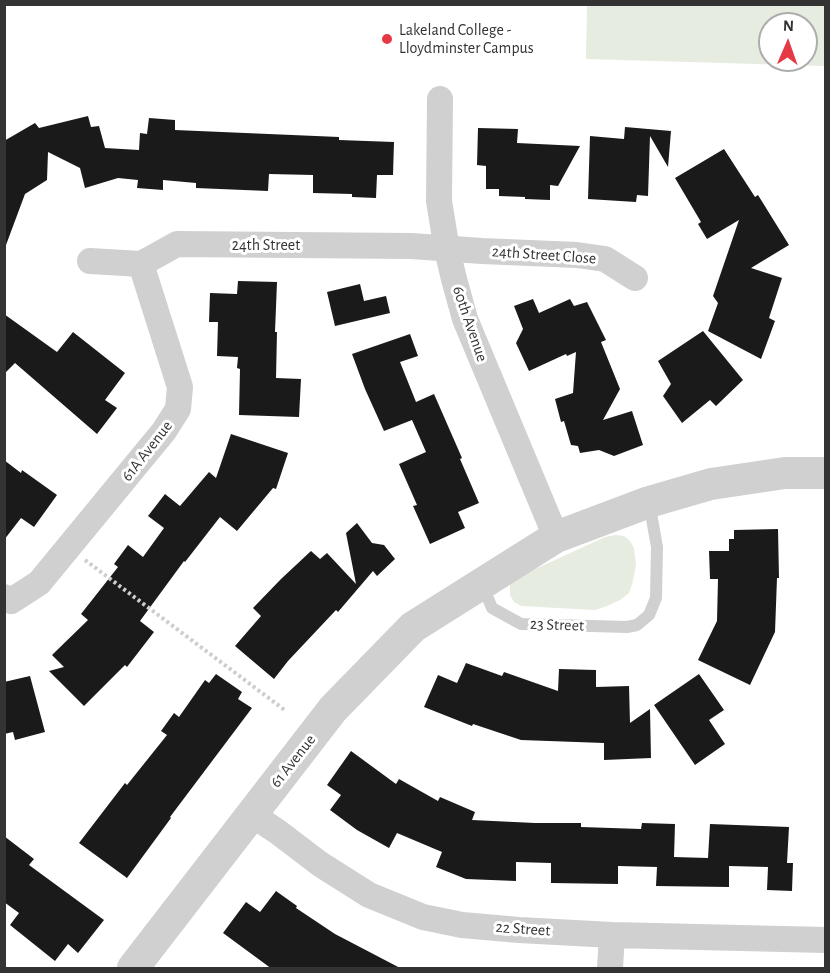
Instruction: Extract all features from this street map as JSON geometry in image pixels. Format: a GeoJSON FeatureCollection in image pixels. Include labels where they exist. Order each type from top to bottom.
{"type":"FeatureCollection","features":[{"type":"Feature","properties":{"kind":"street","name":"60th Avenue"},"geometry":{"type":"LineString","coordinates":[[440,99],[439,201],[447,250],[465,319],[556,537]]}},
{"type":"Feature","properties":{"kind":"street","name":"24th Street"},"geometry":{"type":"LineString","coordinates":[[141,264],[177,244],[411,246],[447,250]]}},
{"type":"Feature","properties":{"kind":"street","name":"24th Street Close"},"geometry":{"type":"LineString","coordinates":[[447,250],[577,255],[605,260],[635,278]]}},
{"type":"Feature","properties":{"kind":"street"},"geometry":{"type":"LineString","coordinates":[[90,261],[141,264]]}},
{"type":"Feature","properties":{"kind":"street","name":"61A Avenue"},"geometry":{"type":"LineString","coordinates":[[8,599],[39,583],[164,431],[178,409],[180,387],[141,264]]}},
{"type":"Feature","properties":{"kind":"street"},"geometry":{"type":"LineString","coordinates":[[482,583],[556,537],[649,502],[711,484],[785,473],[825,473]]}},
{"type":"Feature","properties":{"kind":"street","name":"61 Avenue"},"geometry":{"type":"LineString","coordinates":[[133,969],[333,709],[413,627],[482,583]]}},
{"type":"Feature","properties":{"kind":"street","name":"22 Street"},"geometry":{"type":"LineString","coordinates":[[251,814],[369,896],[423,916],[485,927],[612,935],[825,940]]}},
{"type":"Feature","properties":{"kind":"street"},"geometry":{"type":"LineString","coordinates":[[610,969],[612,935]]}},
{"type":"Feature","properties":{"kind":"lane","name":"23 Street"},"geometry":{"type":"LineString","coordinates":[[482,583],[492,608],[521,624],[627,627],[637,625],[649,615],[656,598],[657,547],[649,502]]}},
{"type":"Feature","properties":{"kind":"path"},"geometry":{"type":"LineString","coordinates":[[85,560],[286,711]]}},
{"type":"Feature","properties":{"kind":"shaded area"},"geometry":{"type":"Polygon","coordinates":[[[587,5],[825,5],[825,66],[818,66],[818,12],[758,12],[758,64],[586,59],[587,5]]]}},
{"type":"Feature","properties":{"kind":"shaded area"},"geometry":{"type":"Polygon","coordinates":[[[624,536],[630,541],[634,548],[636,565],[629,593],[620,600],[595,610],[521,606],[514,602],[510,595],[510,585],[518,577],[605,537],[624,536]]]}},
{"type":"Feature","properties":{"kind":"building"},"geometry":{"type":"Polygon","coordinates":[[[88,116],[91,127],[99,126],[105,148],[139,150],[140,133],[147,134],[149,118],[175,120],[175,130],[339,137],[339,140],[394,142],[393,175],[377,175],[376,198],[352,197],[352,194],[313,193],[313,175],[269,174],[268,191],[196,188],[196,183],[163,180],[163,190],[137,188],[138,180],[118,178],[85,188],[80,168],[48,152],[47,180],[25,194],[6,245],[4,244],[4,141],[35,123],[39,128],[88,116]]]}},
{"type":"Feature","properties":{"kind":"building"},"geometry":{"type":"Polygon","coordinates":[[[625,127],[671,131],[668,167],[650,136],[648,196],[637,195],[636,202],[588,199],[590,136],[624,139],[625,127]]]}},
{"type":"Feature","properties":{"kind":"building"},"geometry":{"type":"Polygon","coordinates":[[[478,128],[518,129],[517,143],[580,146],[558,186],[550,185],[550,200],[499,196],[499,189],[486,189],[486,166],[477,165],[478,128]]]}},
{"type":"Feature","properties":{"kind":"building"},"geometry":{"type":"Polygon","coordinates":[[[724,149],[755,197],[758,195],[789,245],[751,268],[782,278],[769,318],[775,321],[761,359],[708,331],[718,303],[713,296],[739,220],[707,239],[698,224],[701,222],[675,178],[724,149]]]}},
{"type":"Feature","properties":{"kind":"building"},"geometry":{"type":"Polygon","coordinates":[[[238,281],[277,282],[276,378],[301,379],[299,417],[239,415],[238,357],[217,356],[218,322],[209,322],[210,293],[237,294],[238,281]]]}},
{"type":"Feature","properties":{"kind":"building"},"geometry":{"type":"Polygon","coordinates":[[[360,284],[364,301],[386,296],[390,313],[335,326],[327,292],[360,284]]]}},
{"type":"Feature","properties":{"kind":"building"},"geometry":{"type":"Polygon","coordinates":[[[533,299],[539,313],[570,299],[574,306],[587,302],[606,340],[601,342],[620,389],[603,420],[632,411],[643,445],[614,456],[599,450],[580,453],[578,446],[571,445],[564,421],[561,422],[555,399],[573,393],[576,352],[567,356],[566,354],[529,371],[516,343],[523,329],[514,306],[533,299]]]}},
{"type":"Feature","properties":{"kind":"building"},"geometry":{"type":"Polygon","coordinates":[[[4,314],[57,352],[73,332],[125,373],[105,400],[117,408],[97,434],[15,363],[4,374],[4,314]]]}},
{"type":"Feature","properties":{"kind":"building"},"geometry":{"type":"Polygon","coordinates":[[[703,331],[743,380],[716,406],[710,400],[682,423],[663,396],[671,384],[658,361],[703,331]]]}},
{"type":"Feature","properties":{"kind":"building"},"geometry":{"type":"Polygon","coordinates":[[[410,334],[418,356],[400,362],[416,402],[434,394],[479,503],[458,512],[465,528],[430,544],[413,506],[417,505],[399,464],[426,452],[412,420],[384,431],[352,354],[410,334]]]}},
{"type":"Feature","properties":{"kind":"building"},"geometry":{"type":"Polygon","coordinates":[[[231,434],[288,453],[276,489],[273,488],[237,531],[220,517],[140,621],[154,632],[127,667],[125,665],[84,706],[49,671],[64,667],[52,655],[88,620],[81,614],[118,567],[114,564],[128,545],[143,557],[164,528],[148,516],[165,494],[180,506],[209,472],[216,478],[231,434]]]}},
{"type":"Feature","properties":{"kind":"building"},"geometry":{"type":"Polygon","coordinates":[[[4,460],[57,495],[34,527],[21,518],[4,540],[4,460]]]}},
{"type":"Feature","properties":{"kind":"building"},"geometry":{"type":"Polygon","coordinates":[[[357,523],[372,543],[384,545],[395,559],[377,576],[373,571],[338,612],[336,610],[274,679],[235,646],[261,616],[253,608],[311,551],[320,559],[327,553],[356,584],[346,533],[357,523]]]}},
{"type":"Feature","properties":{"kind":"building"},"geometry":{"type":"Polygon","coordinates":[[[778,529],[779,578],[777,578],[775,632],[750,685],[698,660],[717,621],[718,579],[710,579],[709,551],[729,551],[729,539],[734,539],[734,530],[778,529]]]}},
{"type":"Feature","properties":{"kind":"building"},"geometry":{"type":"Polygon","coordinates":[[[466,663],[502,676],[504,672],[558,691],[559,669],[596,670],[596,687],[629,686],[630,723],[650,709],[651,758],[604,760],[604,743],[521,740],[473,724],[472,726],[424,707],[438,675],[457,683],[466,663]]]}},
{"type":"Feature","properties":{"kind":"building"},"geometry":{"type":"Polygon","coordinates":[[[216,674],[242,692],[238,699],[252,708],[127,878],[79,843],[125,783],[127,785],[167,735],[161,731],[174,713],[179,717],[205,680],[209,683],[216,674]]]}},
{"type":"Feature","properties":{"kind":"building"},"geometry":{"type":"Polygon","coordinates":[[[699,674],[724,710],[709,720],[725,744],[695,765],[654,705],[699,674]]]}},
{"type":"Feature","properties":{"kind":"building"},"geometry":{"type":"Polygon","coordinates":[[[30,676],[45,732],[15,740],[13,732],[4,734],[4,682],[30,676]]]}},
{"type":"Feature","properties":{"kind":"building"},"geometry":{"type":"Polygon","coordinates":[[[351,751],[396,784],[399,779],[438,801],[440,797],[475,812],[472,820],[581,823],[581,827],[641,829],[642,823],[675,824],[674,857],[708,858],[710,824],[789,827],[787,863],[793,863],[792,891],[767,890],[768,867],[729,866],[729,887],[656,886],[657,867],[618,866],[618,884],[551,883],[551,863],[516,862],[516,881],[466,879],[436,867],[442,852],[397,833],[389,848],[357,830],[330,810],[341,795],[327,785],[351,751]]]}},
{"type":"Feature","properties":{"kind":"building"},"geometry":{"type":"Polygon","coordinates":[[[4,836],[34,859],[29,865],[104,920],[78,953],[68,944],[55,961],[10,925],[19,913],[4,902],[4,836]]]}},
{"type":"Feature","properties":{"kind":"building"},"geometry":{"type":"Polygon","coordinates":[[[276,891],[297,906],[296,908],[335,934],[402,969],[272,969],[223,933],[246,902],[260,912],[276,891]]]}},
{"type":"Feature","properties":{"kind":"place","name":"Lakeland College - Lloydminster Campus"},"geometry":{"type":"Point","coordinates":[387,39]}}]}
